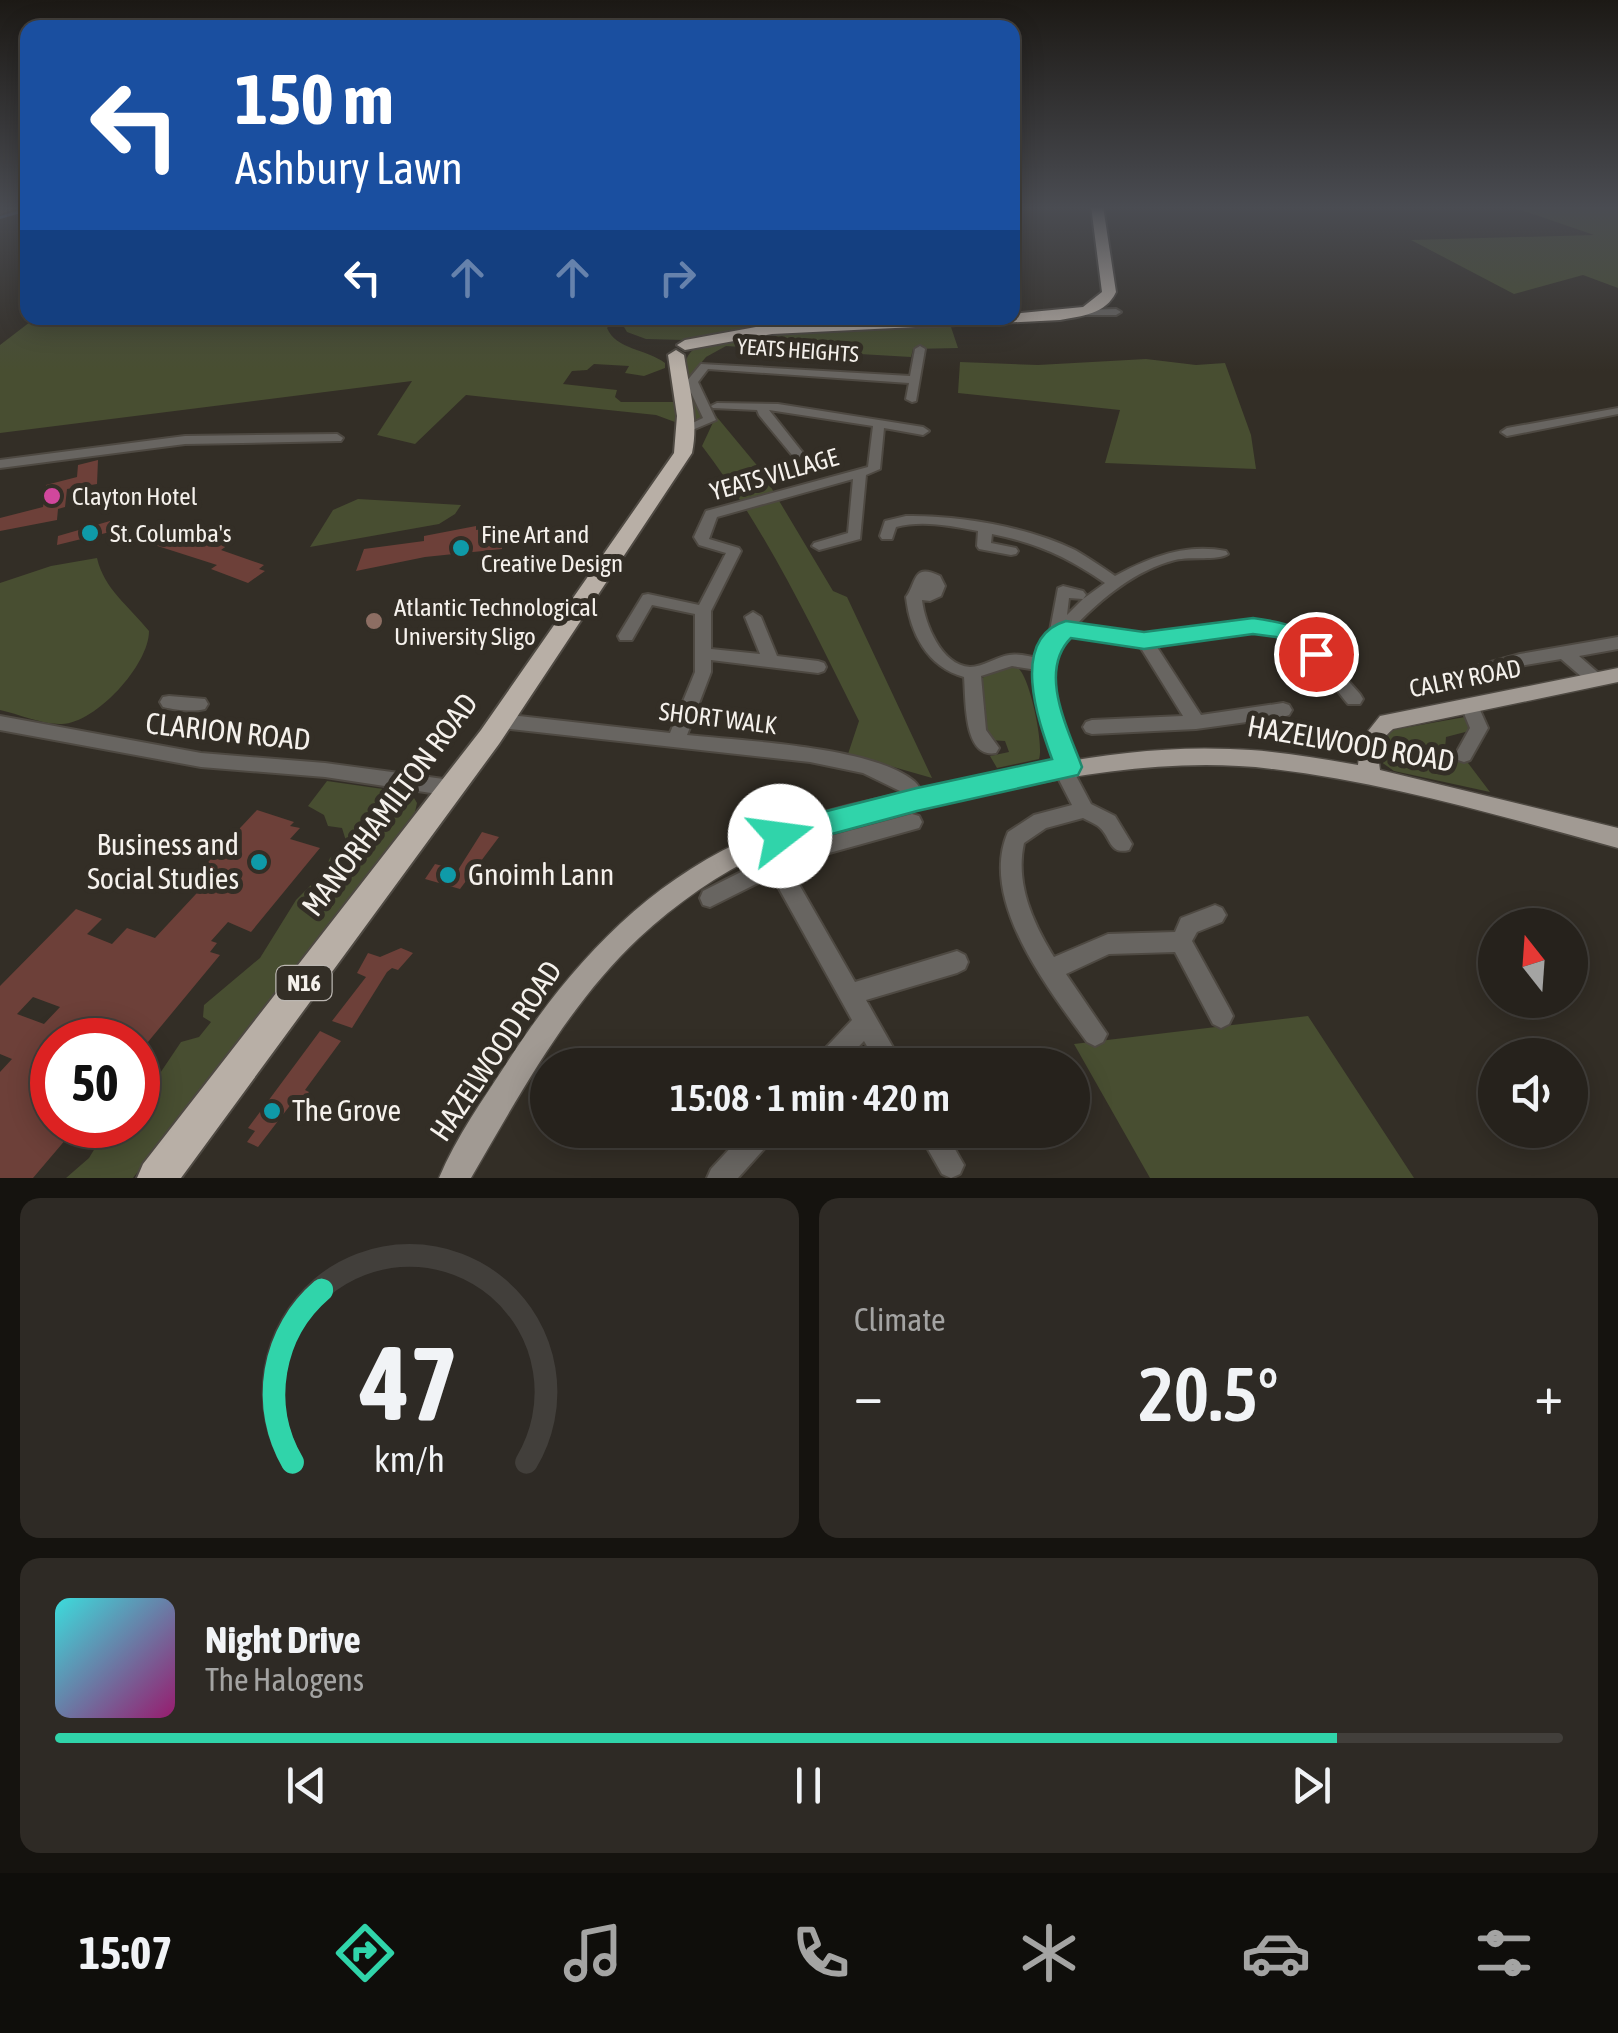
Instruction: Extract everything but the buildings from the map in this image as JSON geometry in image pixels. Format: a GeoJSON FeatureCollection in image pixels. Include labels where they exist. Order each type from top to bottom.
{"type":"FeatureCollection","features":[{"type":"Feature","properties":{"kind":"highway"},"geometry":{"type":"LineString","coordinates":[[1020,319],[1080,313],[1106,299],[1109,292],[1105,261]]}},
{"type":"Feature","properties":{"kind":"highway"},"geometry":{"type":"LineString","coordinates":[[690,427],[680,392],[681,350],[772,329],[877,325]]}},
{"type":"Feature","properties":{"kind":"highway","name":"MANORHAMILTON ROAD"},"geometry":{"type":"LineString","coordinates":[[157,1178],[501,721],[674,466],[690,427]]}},
{"type":"Feature","properties":{"kind":"main road","name":"CALRY ROAD"},"geometry":{"type":"LineString","coordinates":[[1371,778],[1366,754],[1370,736],[1388,722],[1610,681]]}},
{"type":"Feature","properties":{"kind":"main road","name":"HAZELWOOD ROAD"},"geometry":{"type":"LineString","coordinates":[[454,1178],[547,1030],[588,974],[637,924],[700,876],[780,836],[873,810],[915,811],[1065,768],[1115,760],[1211,758],[1270,760],[1371,778],[1618,838]]}},
{"type":"Feature","properties":{"kind":"street"},"geometry":{"type":"LineString","coordinates":[[912,399],[920,349]]}},
{"type":"Feature","properties":{"kind":"street","name":"YEATS HEIGHTS"},"geometry":{"type":"LineString","coordinates":[[690,427],[710,420],[692,382],[706,366],[916,380]]}},
{"type":"Feature","properties":{"kind":"street","name":"YEATS VILLAGE"},"geometry":{"type":"LineString","coordinates":[[716,406],[764,406],[924,431]]}},
{"type":"Feature","properties":{"kind":"street","name":"YEATS VILLAGE"},"geometry":{"type":"LineString","coordinates":[[764,406],[763,413],[797,453],[808,444]]}},
{"type":"Feature","properties":{"kind":"street"},"geometry":{"type":"LineString","coordinates":[[1507,432],[1618,411]]}},
{"type":"Feature","properties":{"kind":"street","name":"YEATS VILLAGE"},"geometry":{"type":"LineString","coordinates":[[677,738],[703,672],[703,611],[734,551],[704,542],[700,537],[710,514],[860,475],[877,466],[879,423]]}},
{"type":"Feature","properties":{"kind":"street"},"geometry":{"type":"LineString","coordinates":[[0,464],[185,440],[337,438]]}},
{"type":"Feature","properties":{"kind":"street","name":"YEATS VILLAGE"},"geometry":{"type":"LineString","coordinates":[[819,546],[855,536],[860,475]]}},
{"type":"Feature","properties":{"kind":"street"},"geometry":{"type":"LineString","coordinates":[[887,536],[890,524],[907,520],[986,528],[1034,539],[1070,554],[1114,582]]}},
{"type":"Feature","properties":{"kind":"street"},"geometry":{"type":"LineString","coordinates":[[986,528],[984,546],[1011,550]]}},
{"type":"Feature","properties":{"kind":"street"},"geometry":{"type":"LineString","coordinates":[[1122,844],[1108,822],[1084,810],[1065,768],[1046,706],[1045,665],[1060,635],[1114,582],[1145,564],[1173,556],[1210,551],[1221,554]]}},
{"type":"Feature","properties":{"kind":"street"},"geometry":{"type":"LineString","coordinates":[[1060,635],[1062,591],[1078,595]]}},
{"type":"Feature","properties":{"kind":"street"},"geometry":{"type":"LineString","coordinates":[[920,592],[914,597],[914,610],[937,658],[958,671],[972,673],[1012,660],[1045,665]]}},
{"type":"Feature","properties":{"kind":"street"},"geometry":{"type":"LineString","coordinates":[[626,636],[648,598],[703,611]]}},
{"type":"Feature","properties":{"kind":"street"},"geometry":{"type":"LineString","coordinates":[[752,617],[770,660]]}},
{"type":"Feature","properties":{"kind":"street"},"geometry":{"type":"LineString","coordinates":[[1060,635],[1144,640],[1253,626],[1281,630],[1303,641],[1354,699]]}},
{"type":"Feature","properties":{"kind":"street"},"geometry":{"type":"LineString","coordinates":[[1144,640],[1196,722]]}},
{"type":"Feature","properties":{"kind":"street"},"geometry":{"type":"LineString","coordinates":[[1446,680],[1563,651],[1618,643]]}},
{"type":"Feature","properties":{"kind":"street"},"geometry":{"type":"LineString","coordinates":[[1563,651],[1610,681]]}},
{"type":"Feature","properties":{"kind":"street"},"geometry":{"type":"LineString","coordinates":[[705,654],[818,667]]}},
{"type":"Feature","properties":{"kind":"street"},"geometry":{"type":"LineString","coordinates":[[972,673],[977,732],[990,748]]}},
{"type":"Feature","properties":{"kind":"street"},"geometry":{"type":"LineString","coordinates":[[169,702],[199,704]]}},
{"type":"Feature","properties":{"kind":"street"},"geometry":{"type":"LineString","coordinates":[[1464,755],[1479,728],[1470,706]]}},
{"type":"Feature","properties":{"kind":"street"},"geometry":{"type":"LineString","coordinates":[[1092,727],[1196,722],[1283,710]]}},
{"type":"Feature","properties":{"kind":"street","name":"SHORT WALK"},"geometry":{"type":"LineString","coordinates":[[501,721],[677,738],[866,766],[903,782],[915,811]]}},
{"type":"Feature","properties":{"kind":"street","name":"CLARION ROAD"},"geometry":{"type":"LineString","coordinates":[[0,723],[201,760],[325,770],[451,788]]}},
{"type":"Feature","properties":{"kind":"street"},"geometry":{"type":"LineString","coordinates":[[866,766],[886,789],[887,798],[873,810]]}},
{"type":"Feature","properties":{"kind":"street"},"geometry":{"type":"LineString","coordinates":[[1084,810],[1041,822],[1014,838],[1010,869],[1025,921],[1050,970],[1095,1034]]}},
{"type":"Feature","properties":{"kind":"street"},"geometry":{"type":"LineString","coordinates":[[710,898],[800,852],[915,811]]}},
{"type":"Feature","properties":{"kind":"street"},"geometry":{"type":"LineString","coordinates":[[776,864],[881,1048]]}},
{"type":"Feature","properties":{"kind":"street"},"geometry":{"type":"LineString","coordinates":[[1181,942],[1189,925],[1214,915]]}},
{"type":"Feature","properties":{"kind":"street"},"geometry":{"type":"LineString","coordinates":[[1050,970],[1108,944],[1181,942]]}},
{"type":"Feature","properties":{"kind":"street"},"geometry":{"type":"LineString","coordinates":[[1181,942],[1221,1016]]}},
{"type":"Feature","properties":{"kind":"street"},"geometry":{"type":"LineString","coordinates":[[851,994],[957,962]]}},
{"type":"Feature","properties":{"kind":"street"},"geometry":{"type":"LineString","coordinates":[[842,1048],[866,1022]]}},
{"type":"Feature","properties":{"kind":"street"},"geometry":{"type":"LineString","coordinates":[[720,1178],[748,1148]]}},
{"type":"Feature","properties":{"kind":"street"},"geometry":{"type":"LineString","coordinates":[[941,1148],[951,1165]]}},
{"type":"Feature","properties":{"kind":"green space"},"geometry":{"type":"Polygon","coordinates":[[[1451,261],[1618,261],[1618,288],[1583,275],[1514,294],[1451,261]]]}},
{"type":"Feature","properties":{"kind":"green space"},"geometry":{"type":"Polygon","coordinates":[[[26,325],[610,325],[607,328],[617,341],[658,358],[665,368],[644,376],[625,373],[629,366],[594,364],[587,370],[572,371],[563,384],[617,390],[615,397],[621,402],[679,402],[683,425],[656,415],[466,395],[415,444],[377,435],[412,381],[0,433],[0,345],[26,325]]]}},
{"type":"Feature","properties":{"kind":"green space"},"geometry":{"type":"Polygon","coordinates":[[[950,325],[958,348],[913,349],[911,357],[726,346],[706,357],[688,379],[705,421],[694,421],[684,368],[690,353],[705,344],[770,333],[950,325]]]}},
{"type":"Feature","properties":{"kind":"green space"},"geometry":{"type":"Polygon","coordinates":[[[791,326],[685,340],[646,339],[624,327],[791,326]]]}},
{"type":"Feature","properties":{"kind":"green space"},"geometry":{"type":"Polygon","coordinates":[[[1146,359],[1196,365],[1225,363],[1251,435],[1256,469],[1105,463],[1120,410],[958,393],[960,362],[1038,365],[1146,359]]]}},
{"type":"Feature","properties":{"kind":"green space"},"geometry":{"type":"Polygon","coordinates":[[[716,416],[760,469],[833,591],[847,597],[932,778],[848,754],[859,721],[768,545],[702,446],[716,416]]]}},
{"type":"Feature","properties":{"kind":"green space"},"geometry":{"type":"Polygon","coordinates":[[[358,499],[461,505],[439,524],[310,547],[333,510],[358,499]]]}},
{"type":"Feature","properties":{"kind":"green space"},"geometry":{"type":"Polygon","coordinates":[[[97,558],[111,588],[149,631],[140,660],[118,690],[76,721],[47,723],[0,710],[0,583],[51,566],[97,558]]]}},
{"type":"Feature","properties":{"kind":"green space"},"geometry":{"type":"Polygon","coordinates":[[[1018,668],[1027,684],[1040,751],[1039,759],[997,768],[990,756],[1009,752],[1005,741],[989,740],[983,731],[979,681],[990,672],[1018,668]]]}},
{"type":"Feature","properties":{"kind":"green space"},"geometry":{"type":"Polygon","coordinates":[[[1465,717],[1470,720],[1469,731],[1446,737],[1445,749],[1468,763],[1490,792],[1394,771],[1377,759],[1381,741],[1392,730],[1465,717]]]}},
{"type":"Feature","properties":{"kind":"green space"},"geometry":{"type":"Polygon","coordinates":[[[327,781],[411,793],[417,803],[415,812],[160,1143],[160,1073],[181,1042],[199,1037],[211,1022],[203,1017],[204,1005],[260,958],[296,900],[323,873],[330,858],[347,844],[342,828],[328,826],[324,815],[308,806],[327,781]]]}},
{"type":"Feature","properties":{"kind":"green space"},"geometry":{"type":"Polygon","coordinates":[[[1308,1016],[1414,1178],[1150,1178],[1090,1072],[1090,1048],[1076,1048],[1074,1044],[1308,1016]]]}},
{"type":"Feature","properties":{"kind":"green space"},"geometry":{"type":"Polygon","coordinates":[[[95,1148],[156,1148],[133,1178],[66,1178],[95,1148]]]}},
{"type":"Feature","properties":{"kind":"place","name":"Clayton Hotel"},"geometry":{"type":"Point","coordinates":[52,496]}},
{"type":"Feature","properties":{"kind":"place","name":"St. Columba's"},"geometry":{"type":"Point","coordinates":[90,533]}},
{"type":"Feature","properties":{"kind":"place","name":"Fine Art and Creative Design"},"geometry":{"type":"Point","coordinates":[461,548]}},
{"type":"Feature","properties":{"kind":"place","name":"Atlantic Technological University Sligo"},"geometry":{"type":"Point","coordinates":[374,621]}},
{"type":"Feature","properties":{"kind":"place","name":"Business and Social Studies"},"geometry":{"type":"Point","coordinates":[259,862]}},
{"type":"Feature","properties":{"kind":"place","name":"Gnoimh Lann"},"geometry":{"type":"Point","coordinates":[448,875]}},
{"type":"Feature","properties":{"kind":"place","name":"The Grove"},"geometry":{"type":"Point","coordinates":[272,1111]}},
{"type":"Feature","properties":{"kind":"route"},"geometry":{"type":"LineString","coordinates":[[780,836],[917,800],[1068,767],[1046,706],[1044,688],[1045,665],[1055,640],[1066,629],[1144,640],[1253,626],[1281,630],[1303,641],[1316,654]]}}]}
